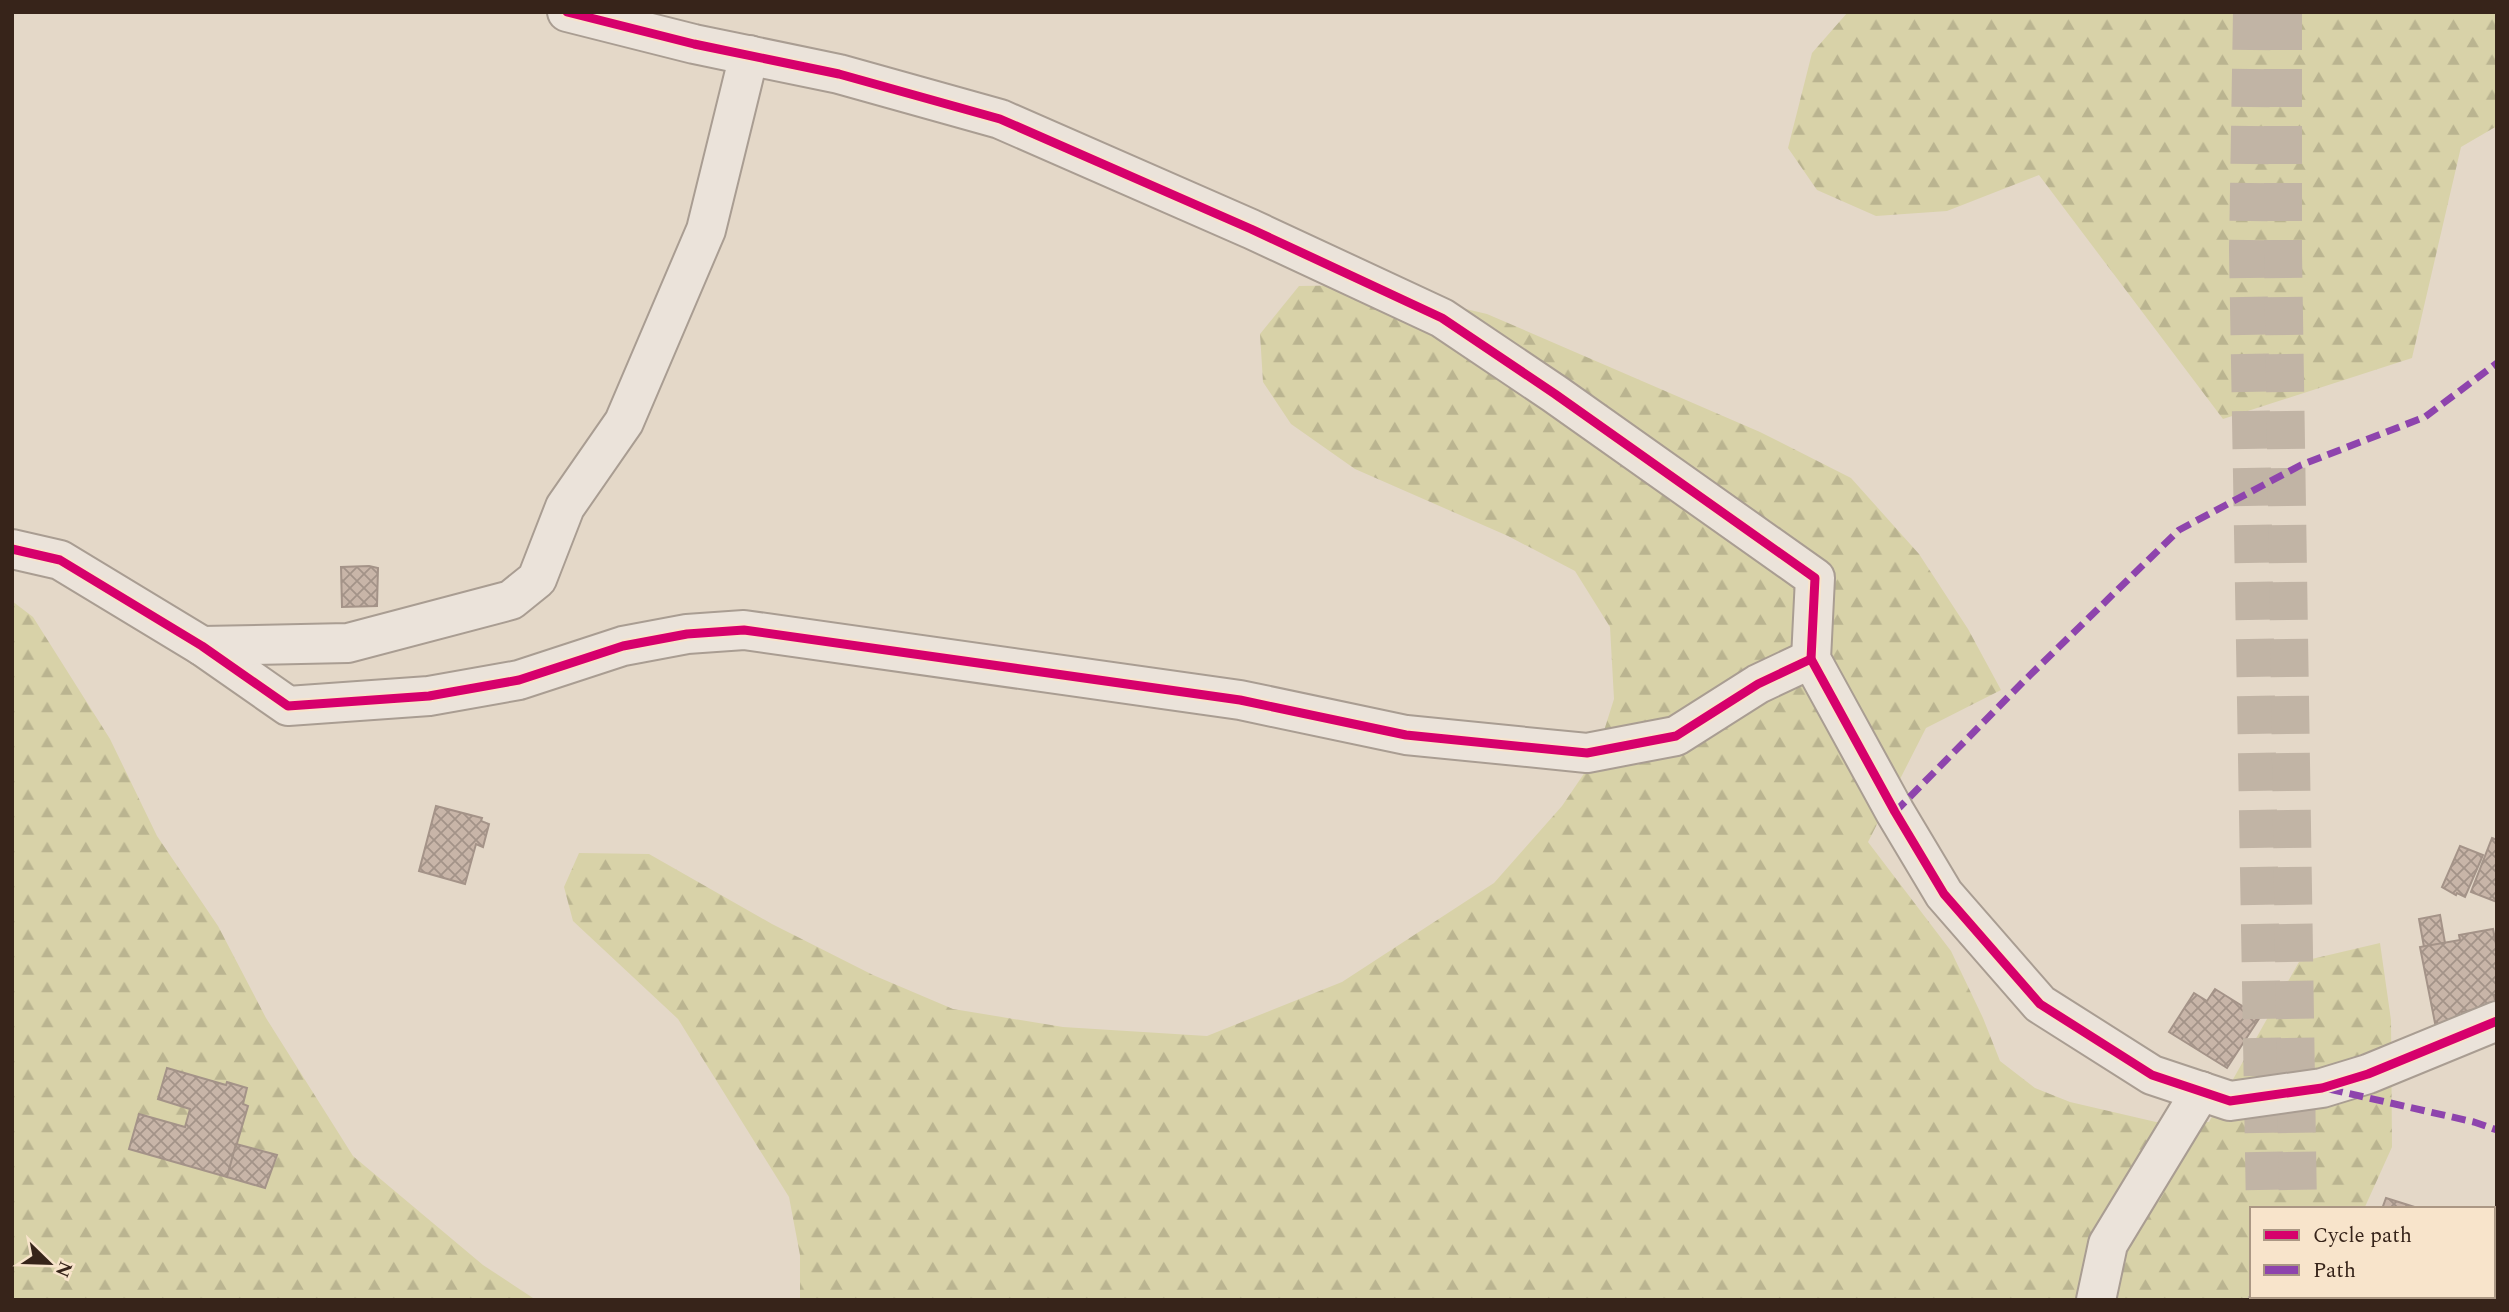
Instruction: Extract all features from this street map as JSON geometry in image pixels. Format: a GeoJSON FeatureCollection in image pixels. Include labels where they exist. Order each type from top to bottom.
{"type":"FeatureCollection","features":[{"type":"Feature","properties":{"kind":"street"},"geometry":{"type":"LineString","coordinates":[[567,12],[694,44],[839,74],[1000,119],[1251,229],[1442,318],[1555,394],[1815,578],[1811,659],[1895,812],[1944,894],[2040,1004],[2152,1075],[2230,1101],[2322,1088],[2368,1074],[2497,1021]]}},
{"type":"Feature","properties":{"kind":"street"},"geometry":{"type":"LineString","coordinates":[[202,646],[348,643],[511,600],[537,579],[565,507],[624,422],[706,230],[749,55]]}},
{"type":"Feature","properties":{"kind":"street"},"geometry":{"type":"LineString","coordinates":[[12,550],[60,560],[202,646],[288,706],[429,696],[519,680],[623,646],[687,634],[744,630],[1240,699],[1406,735],[1587,753],[1676,736],[1758,684],[1811,659]]}},
{"type":"Feature","properties":{"kind":"street"},"geometry":{"type":"LineString","coordinates":[[2096,1300],[2108,1244],[2201,1091]]}},
{"type":"Feature","properties":{"kind":"green space"},"geometry":{"type":"Polygon","coordinates":[[[1848,12],[2497,12],[2497,126],[2461,147],[2412,358],[2223,419],[2039,175],[1947,211],[1876,216],[1817,190],[1788,148],[1812,53],[1848,12]]]}},
{"type":"Feature","properties":{"kind":"green space"},"geometry":{"type":"Polygon","coordinates":[[[1364,285],[1487,314],[1760,432],[1851,478],[1919,554],[1968,629],[2001,690],[1926,728],[1868,842],[1951,951],[2000,1061],[2035,1088],[2070,1102],[2156,1122],[2209,1122],[2299,962],[2380,943],[2391,1020],[2392,1147],[2365,1207],[2250,1207],[2250,1298],[2323,1300],[800,1300],[800,1255],[789,1197],[678,1019],[573,921],[564,887],[579,853],[649,854],[772,924],[873,975],[953,1009],[1063,1027],[1207,1036],[1342,982],[1494,883],[1562,806],[1596,756],[1614,699],[1610,627],[1575,571],[1508,536],[1355,469],[1291,424],[1263,382],[1260,334],[1299,286],[1364,285]]]}},
{"type":"Feature","properties":{"kind":"green space"},"geometry":{"type":"Polygon","coordinates":[[[12,601],[33,617],[110,739],[157,836],[218,926],[266,1018],[353,1156],[483,1265],[536,1300],[12,1300],[12,601]]]}},
{"type":"Feature","properties":{"kind":"building"},"geometry":{"type":"Polygon","coordinates":[[[341,567],[378,568],[377,606],[342,607],[341,567]]]}},
{"type":"Feature","properties":{"kind":"building"},"geometry":{"type":"Polygon","coordinates":[[[436,806],[482,818],[481,821],[489,824],[483,847],[476,844],[465,884],[419,871],[436,806]]]}},
{"type":"Feature","properties":{"kind":"building"},"geometry":{"type":"Polygon","coordinates":[[[2492,838],[2497,840],[2497,902],[2471,892],[2492,838]]]}},
{"type":"Feature","properties":{"kind":"building"},"geometry":{"type":"Polygon","coordinates":[[[2460,846],[2483,855],[2465,897],[2442,887],[2460,846]]]}},
{"type":"Feature","properties":{"kind":"building"},"geometry":{"type":"Polygon","coordinates":[[[2440,915],[2445,943],[2424,947],[2419,919],[2440,915]]]}},
{"type":"Feature","properties":{"kind":"building"},"geometry":{"type":"Polygon","coordinates":[[[2493,929],[2497,949],[2497,994],[2494,995],[2496,1005],[2462,1012],[2465,1024],[2438,1029],[2420,947],[2460,940],[2459,935],[2493,929]]]}},
{"type":"Feature","properties":{"kind":"building"},"geometry":{"type":"Polygon","coordinates":[[[2215,989],[2260,1017],[2227,1068],[2169,1032],[2194,993],[2207,1001],[2215,989]]]}},
{"type":"Feature","properties":{"kind":"building"},"geometry":{"type":"Polygon","coordinates":[[[167,1068],[226,1085],[227,1082],[247,1088],[243,1104],[248,1106],[227,1177],[129,1149],[139,1114],[185,1127],[190,1109],[158,1099],[167,1068]]]}},
{"type":"Feature","properties":{"kind":"building"},"geometry":{"type":"Polygon","coordinates":[[[236,1144],[277,1155],[265,1188],[227,1177],[236,1144]]]}},
{"type":"Feature","properties":{"kind":"building"},"geometry":{"type":"Polygon","coordinates":[[[2386,1198],[2415,1207],[2383,1207],[2386,1198]]]}},
{"type":"Feature","properties":{"kind":"tunnel"},"geometry":{"type":"LineString","coordinates":[[2252,12],[2248,249],[2265,1207]]}},
{"type":"Feature","properties":{"kind":"tunnel"},"geometry":{"type":"LineString","coordinates":[[2283,12],[2283,253],[2298,1207]]}},
{"type":"Feature","properties":{"kind":"marked path"},"geometry":{"type":"LineString","coordinates":[[1895,812],[2179,530],[2301,465],[2425,417],[2497,363]]}},
{"type":"Feature","properties":{"kind":"marked path"},"geometry":{"type":"LineString","coordinates":[[2329,1089],[2474,1122],[2497,1130]]}},
{"type":"Feature","properties":{"kind":"cycle path"},"geometry":{"type":"LineString","coordinates":[[567,12],[694,44],[839,74],[1000,119],[1251,229],[1442,318],[1555,394],[1815,578],[1811,659],[1895,812],[1944,894],[2040,1004],[2152,1075],[2230,1101],[2322,1088],[2368,1074],[2497,1021]]}},
{"type":"Feature","properties":{"kind":"cycle path"},"geometry":{"type":"LineString","coordinates":[[12,549],[60,560],[202,646],[288,706],[429,696],[519,680],[623,646],[687,634],[744,630],[1240,700],[1406,735],[1587,753],[1676,736],[1758,684],[1811,659]]}}]}
